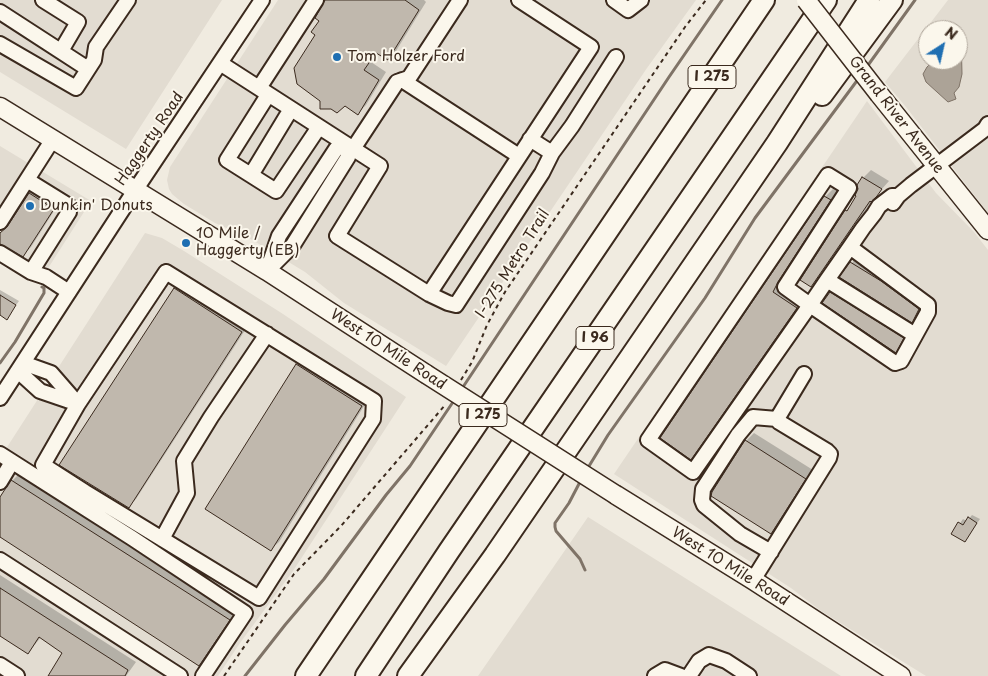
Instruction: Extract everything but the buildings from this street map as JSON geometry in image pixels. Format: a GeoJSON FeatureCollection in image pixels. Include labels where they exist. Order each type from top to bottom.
{"type":"FeatureCollection","features":[{"type":"Feature","properties":{"kind":"highway","name":"I 275"},"geometry":{"type":"LineString","coordinates":[[306,676],[764,0]]}},
{"type":"Feature","properties":{"kind":"highway","name":"I 96"},"geometry":{"type":"LineString","coordinates":[[366,676],[826,0]]}},
{"type":"Feature","properties":{"kind":"highway"},"geometry":{"type":"LineString","coordinates":[[408,676],[495,555],[777,143],[869,0]]}},
{"type":"Feature","properties":{"kind":"highway"},"geometry":{"type":"LineString","coordinates":[[777,143],[800,126],[892,0]]}},
{"type":"Feature","properties":{"kind":"main road","name":"Grand River Avenue"},"geometry":{"type":"LineString","coordinates":[[806,0],[988,230]]}},
{"type":"Feature","properties":{"kind":"main road","name":"West 10 Mile Road"},"geometry":{"type":"LineString","coordinates":[[0,107],[266,271],[901,676]]}},
{"type":"Feature","properties":{"kind":"street"},"geometry":{"type":"LineString","coordinates":[[0,4],[2,0]]}},
{"type":"Feature","properties":{"kind":"street"},"geometry":{"type":"LineString","coordinates":[[43,0],[78,22],[60,51]]}},
{"type":"Feature","properties":{"kind":"street"},"geometry":{"type":"LineString","coordinates":[[0,44],[76,88],[94,60],[96,47],[128,0]]}},
{"type":"Feature","properties":{"kind":"street","name":"Haggerty Road"},"geometry":{"type":"LineString","coordinates":[[0,398],[135,190],[262,0]]}},
{"type":"Feature","properties":{"kind":"street"},"geometry":{"type":"LineString","coordinates":[[316,0],[227,160],[276,191],[318,127]]}},
{"type":"Feature","properties":{"kind":"street"},"geometry":{"type":"LineString","coordinates":[[266,271],[279,236],[336,149],[350,147],[396,82],[409,78],[460,0]]}},
{"type":"Feature","properties":{"kind":"street"},"geometry":{"type":"LineString","coordinates":[[429,294],[591,47],[519,0]]}},
{"type":"Feature","properties":{"kind":"street"},"geometry":{"type":"LineString","coordinates":[[614,0],[628,10],[641,0]]}},
{"type":"Feature","properties":{"kind":"street"},"geometry":{"type":"LineString","coordinates":[[0,12],[88,69]]}},
{"type":"Feature","properties":{"kind":"street"},"geometry":{"type":"LineString","coordinates":[[220,63],[380,166],[337,236],[429,294],[456,305],[616,57]]}},
{"type":"Feature","properties":{"kind":"street"},"geometry":{"type":"LineString","coordinates":[[402,80],[519,156]]}},
{"type":"Feature","properties":{"kind":"street"},"geometry":{"type":"LineString","coordinates":[[251,175],[291,109]]}},
{"type":"Feature","properties":{"kind":"street"},"geometry":{"type":"LineString","coordinates":[[850,247],[928,305],[928,312],[901,361],[894,363],[810,305],[785,287],[850,188],[828,175],[648,440],[693,472],[810,305],[850,247],[882,203],[892,196],[898,196],[936,165],[987,129]]}},
{"type":"Feature","properties":{"kind":"street"},"geometry":{"type":"LineString","coordinates":[[530,139],[552,154]]}},
{"type":"Feature","properties":{"kind":"street"},"geometry":{"type":"LineString","coordinates":[[0,222],[52,140]]}},
{"type":"Feature","properties":{"kind":"street"},"geometry":{"type":"LineString","coordinates":[[27,180],[69,206],[69,212],[31,272]]}},
{"type":"Feature","properties":{"kind":"street"},"geometry":{"type":"LineString","coordinates":[[0,253],[31,272],[46,277],[69,292]]}},
{"type":"Feature","properties":{"kind":"street"},"geometry":{"type":"LineString","coordinates":[[166,272],[374,401],[373,419],[259,598],[44,465],[78,404],[166,272]]}},
{"type":"Feature","properties":{"kind":"street"},"geometry":{"type":"LineString","coordinates":[[827,280],[915,335]]}},
{"type":"Feature","properties":{"kind":"street"},"geometry":{"type":"LineString","coordinates":[[162,539],[187,493],[184,461],[267,334]]}},
{"type":"Feature","properties":{"kind":"street"},"geometry":{"type":"LineString","coordinates":[[21,367],[51,373],[78,404]]}},
{"type":"Feature","properties":{"kind":"street"},"geometry":{"type":"LineString","coordinates":[[21,367],[40,391],[78,404]]}},
{"type":"Feature","properties":{"kind":"street"},"geometry":{"type":"LineString","coordinates":[[777,419],[804,374]]}},
{"type":"Feature","properties":{"kind":"street"},"geometry":{"type":"LineString","coordinates":[[753,580],[771,552],[815,483],[830,454],[777,419],[754,417],[738,434],[703,489],[702,500],[704,506],[740,534],[771,552]]}},
{"type":"Feature","properties":{"kind":"street"},"geometry":{"type":"LineString","coordinates":[[0,454],[245,613],[203,676]]}},
{"type":"Feature","properties":{"kind":"street"},"geometry":{"type":"LineString","coordinates":[[0,482],[12,462]]}},
{"type":"Feature","properties":{"kind":"street"},"geometry":{"type":"LineString","coordinates":[[0,560],[180,676]]}},
{"type":"Feature","properties":{"kind":"street"},"geometry":{"type":"LineString","coordinates":[[689,676],[699,661],[709,655],[726,660],[749,676]]}},
{"type":"Feature","properties":{"kind":"street"},"geometry":{"type":"LineString","coordinates":[[0,665],[17,676]]}},
{"type":"Feature","properties":{"kind":"street"},"geometry":{"type":"LineString","coordinates":[[660,673],[681,676]]}},
{"type":"Feature","properties":{"kind":"path","name":"I-275 Metro Trail"},"geometry":{"type":"LineString","coordinates":[[457,386],[472,362],[487,325],[505,292],[680,34],[706,0]]}},
{"type":"Feature","properties":{"kind":"path"},"geometry":{"type":"LineString","coordinates":[[224,676],[294,574],[352,513],[448,401]]}},
{"type":"Feature","properties":{"kind":"shaded area"},"geometry":{"type":"Polygon","coordinates":[[[0,0],[222,0],[126,149],[0,72],[0,0]]]}},
{"type":"Feature","properties":{"kind":"shaded area"},"geometry":{"type":"Polygon","coordinates":[[[278,0],[696,0],[647,68],[446,366],[344,303],[305,272],[249,238],[215,223],[184,204],[169,189],[167,180],[170,167],[278,0]]]}},
{"type":"Feature","properties":{"kind":"shaded area"},"geometry":{"type":"Polygon","coordinates":[[[948,0],[988,0],[988,213],[885,82],[918,39],[918,70],[968,70],[968,20],[933,20],[948,0]]]}},
{"type":"Feature","properties":{"kind":"shaded area"},"geometry":{"type":"Polygon","coordinates":[[[925,70],[962,70],[959,87],[954,93],[956,99],[948,102],[926,82],[923,74],[925,70]]]}},
{"type":"Feature","properties":{"kind":"shaded area"},"geometry":{"type":"Polygon","coordinates":[[[867,101],[936,193],[974,232],[988,250],[988,676],[926,676],[821,611],[791,588],[614,474],[867,101]]]}},
{"type":"Feature","properties":{"kind":"shaded area"},"geometry":{"type":"Polygon","coordinates":[[[0,146],[91,201],[38,284],[0,260],[0,146]]]}},
{"type":"Feature","properties":{"kind":"shaded area"},"geometry":{"type":"Polygon","coordinates":[[[145,233],[162,238],[184,251],[283,314],[406,397],[293,571],[218,676],[0,676],[0,458],[145,233]]]}},
{"type":"Feature","properties":{"kind":"shaded area"},"geometry":{"type":"Polygon","coordinates":[[[588,517],[841,676],[478,676],[588,517]]]}},
{"type":"Feature","properties":{"kind":"waterway"},"geometry":{"type":"LineString","coordinates":[[461,390],[722,0]]}},
{"type":"Feature","properties":{"kind":"waterway"},"geometry":{"type":"LineString","coordinates":[[866,68],[915,0]]}},
{"type":"Feature","properties":{"kind":"waterway"},"geometry":{"type":"LineString","coordinates":[[586,471],[608,435],[705,298],[755,218],[859,78]]}},
{"type":"Feature","properties":{"kind":"waterway"},"geometry":{"type":"LineString","coordinates":[[0,363],[15,342],[44,293],[44,288],[42,287]]}},
{"type":"Feature","properties":{"kind":"waterway"},"geometry":{"type":"LineString","coordinates":[[245,676],[324,579],[386,495],[410,466],[455,399]]}},
{"type":"Feature","properties":{"kind":"waterway"},"geometry":{"type":"LineString","coordinates":[[581,480],[569,503],[555,523],[555,527],[556,531],[580,559],[585,570]]}},
{"type":"Feature","properties":{"kind":"place","name":"Tom Holzer Ford"},"geometry":{"type":"Point","coordinates":[337,57]}},
{"type":"Feature","properties":{"kind":"place","name":"Dunkin' Donuts"},"geometry":{"type":"Point","coordinates":[30,206]}},
{"type":"Feature","properties":{"kind":"place","name":"10 Mile / Haggerty (EB)"},"geometry":{"type":"Point","coordinates":[186,243]}}]}
